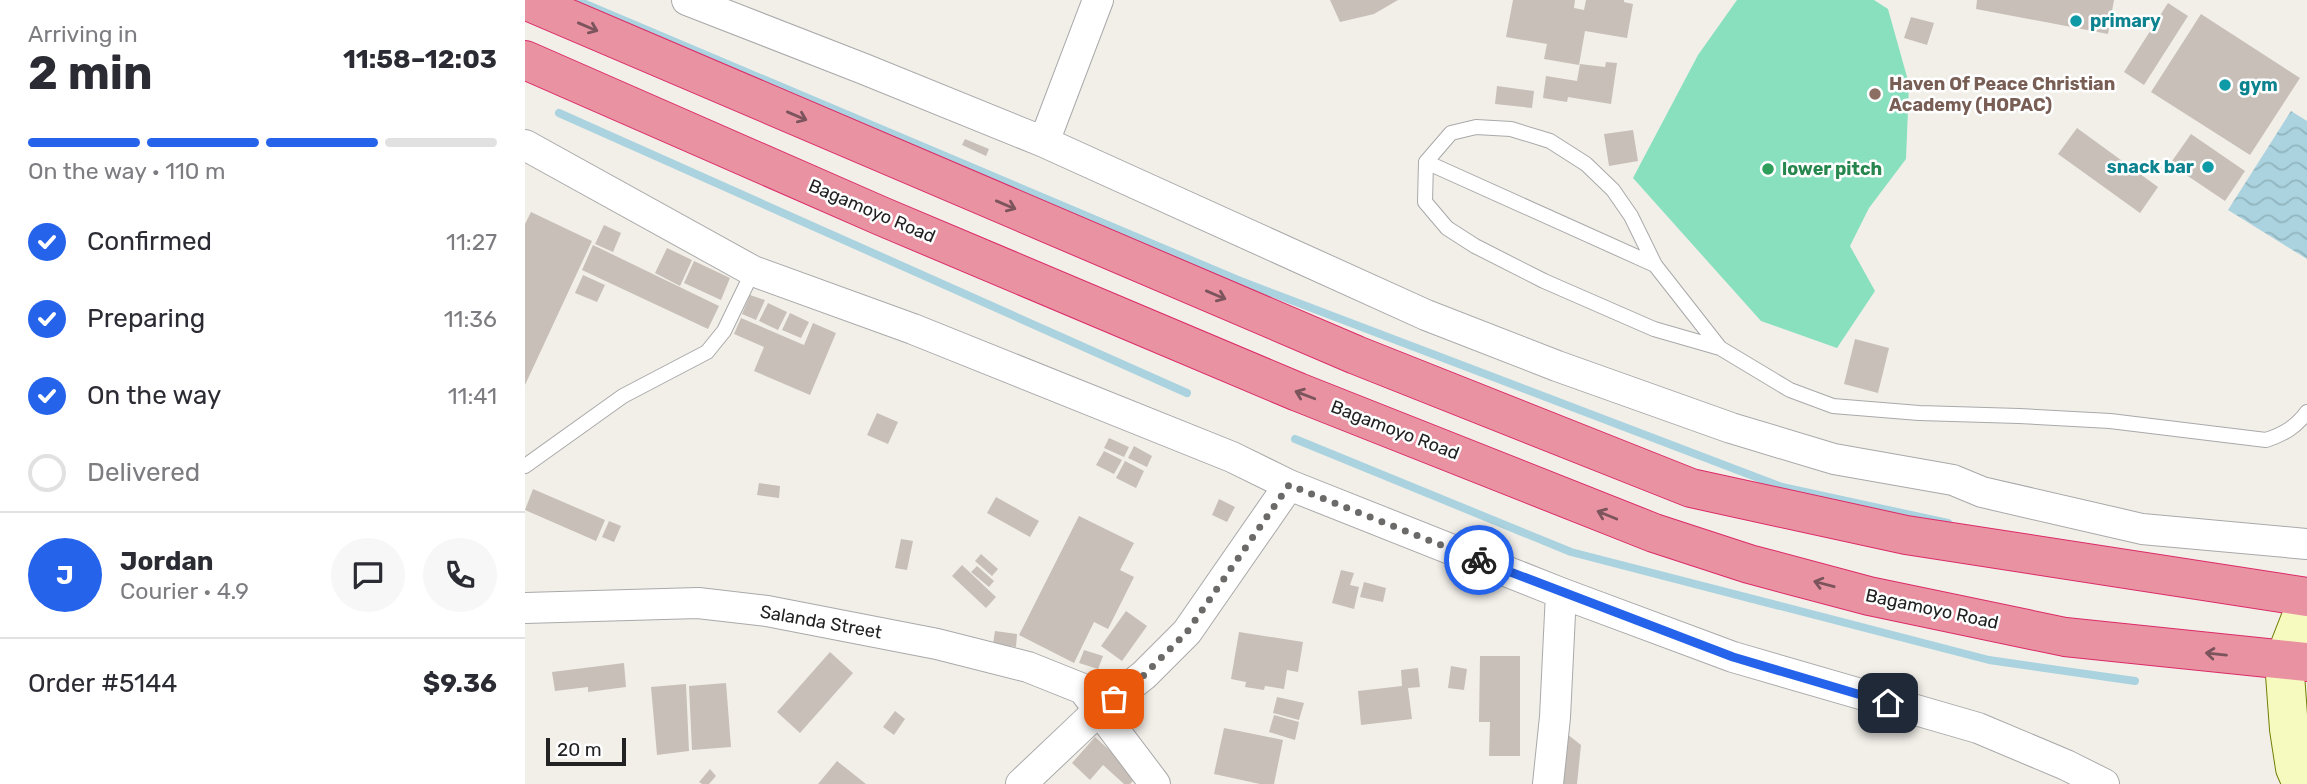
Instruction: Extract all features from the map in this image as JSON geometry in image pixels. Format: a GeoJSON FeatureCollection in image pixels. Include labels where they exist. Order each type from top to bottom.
{"type":"FeatureCollection","features":[{"type":"Feature","properties":{"kind":"highway"},"geometry":{"type":"LineString","coordinates":[[525,0],[1356,355],[1691,488],[1906,535],[2307,599]]}},
{"type":"Feature","properties":{"kind":"highway","name":"Bagamoyo Road"},"geometry":{"type":"LineString","coordinates":[[525,60],[881,216],[1298,392],[1654,533],[1749,564],[1869,596],[2052,635],[2295,662]]}},
{"type":"Feature","properties":{"kind":"street"},"geometry":{"type":"LineString","coordinates":[[687,0],[1044,142],[1426,315],[1557,366],[1731,428],[1834,458],[1953,480],[1982,492],[2142,529],[2307,544]]}},
{"type":"Feature","properties":{"kind":"street"},"geometry":{"type":"LineString","coordinates":[[1044,142],[1098,0]]}},
{"type":"Feature","properties":{"kind":"street"},"geometry":{"type":"LineString","coordinates":[[525,145],[753,271],[913,329],[1232,457],[1289,485],[1561,593],[1733,657],[1838,690],[1979,728],[2104,784]]}},
{"type":"Feature","properties":{"kind":"street"},"geometry":{"type":"LineString","coordinates":[[1021,784],[1098,711],[1144,675],[1187,632],[1289,485]]}},
{"type":"Feature","properties":{"kind":"street"},"geometry":{"type":"LineString","coordinates":[[1548,784],[1555,717],[1561,593]]}},
{"type":"Feature","properties":{"kind":"street"},"geometry":{"type":"LineString","coordinates":[[2302,784],[2295,768],[2289,729],[2295,662],[2307,599]]}},
{"type":"Feature","properties":{"kind":"street","name":"Salanda Street"},"geometry":{"type":"LineString","coordinates":[[525,608],[583,604],[698,603],[767,611],[937,644],[1028,667],[1083,690],[1155,784]]}},
{"type":"Feature","properties":{"kind":"lane"},"geometry":{"type":"LineString","coordinates":[[1720,348],[1655,265],[1631,216],[1613,191],[1586,164],[1550,141],[1511,129],[1476,127],[1451,133],[1426,162],[1425,202],[1447,228],[1466,240],[1543,281],[1654,329],[1720,348],[1790,390],[1833,406],[1919,413],[2019,415],[2110,421],[2266,440],[2297,425],[2307,412]]}},
{"type":"Feature","properties":{"kind":"lane"},"geometry":{"type":"LineString","coordinates":[[1426,162],[1655,265]]}},
{"type":"Feature","properties":{"kind":"lane"},"geometry":{"type":"LineString","coordinates":[[525,466],[623,396],[707,352],[724,331],[753,271]]}},
{"type":"Feature","properties":{"kind":"green space","name":"lower pitch"},"geometry":{"type":"Polygon","coordinates":[[[1737,0],[1874,0],[1888,9],[1909,84],[1906,159],[1869,208],[1850,246],[1875,291],[1837,348],[1761,321],[1633,178],[1698,55],[1737,0]]]}},
{"type":"Feature","properties":{"kind":"water"},"geometry":{"type":"Polygon","coordinates":[[[2291,111],[2307,121],[2307,259],[2228,210],[2291,111]]]}},
{"type":"Feature","properties":{"kind":"building"},"geometry":{"type":"Polygon","coordinates":[[[1330,0],[1398,0],[1374,14],[1340,22],[1330,0]]]}},
{"type":"Feature","properties":{"kind":"building"},"geometry":{"type":"Polygon","coordinates":[[[1513,0],[1575,0],[1574,8],[1584,10],[1586,0],[1624,0],[1633,4],[1627,38],[1585,31],[1579,65],[1544,59],[1547,44],[1506,37],[1513,0]]]}},
{"type":"Feature","properties":{"kind":"building","name":"primary"},"geometry":{"type":"Polygon","coordinates":[[[1977,0],[2114,0],[2108,34],[1976,9],[1977,0]]]}},
{"type":"Feature","properties":{"kind":"building"},"geometry":{"type":"Polygon","coordinates":[[[2168,3],[2188,16],[2144,85],[2124,72],[2168,3]]]}},
{"type":"Feature","properties":{"kind":"building","name":"gym"},"geometry":{"type":"Polygon","coordinates":[[[2201,14],[2300,78],[2250,155],[2151,92],[2201,14]]]}},
{"type":"Feature","properties":{"kind":"building"},"geometry":{"type":"Polygon","coordinates":[[[1911,17],[1934,23],[1927,45],[1904,38],[1911,17]]]}},
{"type":"Feature","properties":{"kind":"building"},"geometry":{"type":"Polygon","coordinates":[[[1606,62],[1617,63],[1611,104],[1568,97],[1567,102],[1543,98],[1546,76],[1577,81],[1580,64],[1605,67],[1606,62]]]}},
{"type":"Feature","properties":{"kind":"building"},"geometry":{"type":"Polygon","coordinates":[[[1497,86],[1534,91],[1532,108],[1495,104],[1497,86]]]}},
{"type":"Feature","properties":{"kind":"building"},"geometry":{"type":"Polygon","coordinates":[[[2077,128],[2158,187],[2140,213],[2058,154],[2077,128]]]}},
{"type":"Feature","properties":{"kind":"building"},"geometry":{"type":"Polygon","coordinates":[[[1633,130],[1638,161],[1609,166],[1604,134],[1633,130]]]}},
{"type":"Feature","properties":{"kind":"building","name":"snack bar"},"geometry":{"type":"Polygon","coordinates":[[[2191,134],[2245,171],[2225,201],[2170,164],[2191,134]]]}},
{"type":"Feature","properties":{"kind":"building"},"geometry":{"type":"Polygon","coordinates":[[[965,139],[989,149],[986,156],[962,145],[965,139]]]}},
{"type":"Feature","properties":{"kind":"building"},"geometry":{"type":"Polygon","coordinates":[[[531,212],[592,241],[525,385],[525,224],[531,212]]]}},
{"type":"Feature","properties":{"kind":"building"},"geometry":{"type":"Polygon","coordinates":[[[604,225],[621,233],[613,252],[595,244],[604,225]]]}},
{"type":"Feature","properties":{"kind":"building"},"geometry":{"type":"Polygon","coordinates":[[[593,245],[719,306],[708,329],[582,270],[593,245]]]}},
{"type":"Feature","properties":{"kind":"building"},"geometry":{"type":"Polygon","coordinates":[[[667,248],[692,260],[680,286],[655,273],[667,248]]]}},
{"type":"Feature","properties":{"kind":"building"},"geometry":{"type":"Polygon","coordinates":[[[694,261],[730,278],[721,300],[684,283],[694,261]]]}},
{"type":"Feature","properties":{"kind":"building"},"geometry":{"type":"Polygon","coordinates":[[[583,275],[605,285],[597,302],[575,293],[583,275]]]}},
{"type":"Feature","properties":{"kind":"building"},"geometry":{"type":"Polygon","coordinates":[[[750,295],[765,300],[756,320],[742,314],[750,295]]]}},
{"type":"Feature","properties":{"kind":"building"},"geometry":{"type":"Polygon","coordinates":[[[768,303],[787,312],[778,330],[759,321],[768,303]]]}},
{"type":"Feature","properties":{"kind":"building"},"geometry":{"type":"Polygon","coordinates":[[[790,313],[809,322],[801,338],[782,330],[790,313]]]}},
{"type":"Feature","properties":{"kind":"building"},"geometry":{"type":"Polygon","coordinates":[[[741,318],[804,345],[813,323],[836,333],[810,395],[754,371],[764,347],[734,334],[741,318]]]}},
{"type":"Feature","properties":{"kind":"building"},"geometry":{"type":"Polygon","coordinates":[[[1855,339],[1889,348],[1878,393],[1844,384],[1855,339]]]}},
{"type":"Feature","properties":{"kind":"building"},"geometry":{"type":"Polygon","coordinates":[[[877,413],[898,422],[888,444],[867,435],[877,413]]]}},
{"type":"Feature","properties":{"kind":"building"},"geometry":{"type":"Polygon","coordinates":[[[1109,438],[1129,447],[1124,457],[1104,448],[1109,438]]]}},
{"type":"Feature","properties":{"kind":"building"},"geometry":{"type":"Polygon","coordinates":[[[1134,446],[1152,456],[1147,467],[1128,458],[1134,446]]]}},
{"type":"Feature","properties":{"kind":"building"},"geometry":{"type":"Polygon","coordinates":[[[1104,451],[1122,460],[1114,474],[1096,465],[1104,451]]]}},
{"type":"Feature","properties":{"kind":"building"},"geometry":{"type":"Polygon","coordinates":[[[1125,461],[1144,471],[1136,488],[1116,478],[1125,461]]]}},
{"type":"Feature","properties":{"kind":"building"},"geometry":{"type":"Polygon","coordinates":[[[759,483],[780,486],[779,498],[757,495],[759,483]]]}},
{"type":"Feature","properties":{"kind":"building"},"geometry":{"type":"Polygon","coordinates":[[[533,489],[605,520],[596,541],[525,510],[533,489]]]}},
{"type":"Feature","properties":{"kind":"building"},"geometry":{"type":"Polygon","coordinates":[[[996,497],[1039,521],[1030,537],[987,513],[996,497]]]}},
{"type":"Feature","properties":{"kind":"building"},"geometry":{"type":"Polygon","coordinates":[[[1219,499],[1235,507],[1227,522],[1212,515],[1219,499]]]}},
{"type":"Feature","properties":{"kind":"building"},"geometry":{"type":"Polygon","coordinates":[[[1079,516],[1134,543],[1120,570],[1134,577],[1108,629],[1094,622],[1074,663],[1019,635],[1079,516]]]}},
{"type":"Feature","properties":{"kind":"building"},"geometry":{"type":"Polygon","coordinates":[[[609,521],[621,526],[614,542],[602,537],[609,521]]]}},
{"type":"Feature","properties":{"kind":"building"},"geometry":{"type":"Polygon","coordinates":[[[901,539],[913,541],[907,570],[895,568],[901,539]]]}},
{"type":"Feature","properties":{"kind":"building"},"geometry":{"type":"Polygon","coordinates":[[[981,554],[998,569],[992,576],[975,561],[981,554]]]}},
{"type":"Feature","properties":{"kind":"building"},"geometry":{"type":"Polygon","coordinates":[[[962,565],[996,597],[986,608],[952,576],[962,565]]]}},
{"type":"Feature","properties":{"kind":"building"},"geometry":{"type":"Polygon","coordinates":[[[977,566],[994,581],[989,587],[971,572],[977,566]]]}},
{"type":"Feature","properties":{"kind":"building"},"geometry":{"type":"Polygon","coordinates":[[[1341,570],[1354,573],[1350,585],[1359,587],[1354,609],[1332,603],[1341,570]]]}},
{"type":"Feature","properties":{"kind":"building"},"geometry":{"type":"Polygon","coordinates":[[[1364,582],[1386,588],[1383,602],[1360,597],[1364,582]]]}},
{"type":"Feature","properties":{"kind":"building"},"geometry":{"type":"Polygon","coordinates":[[[1126,611],[1147,626],[1122,661],[1101,646],[1126,611]]]}},
{"type":"Feature","properties":{"kind":"building"},"geometry":{"type":"Polygon","coordinates":[[[995,631],[1017,634],[1016,647],[993,644],[995,631]]]}},
{"type":"Feature","properties":{"kind":"building"},"geometry":{"type":"Polygon","coordinates":[[[1239,632],[1303,642],[1298,672],[1287,670],[1284,689],[1245,687],[1246,682],[1231,679],[1239,632]]]}},
{"type":"Feature","properties":{"kind":"building"},"geometry":{"type":"Polygon","coordinates":[[[1084,650],[1103,656],[1098,669],[1079,663],[1084,650]]]}},
{"type":"Feature","properties":{"kind":"building"},"geometry":{"type":"Polygon","coordinates":[[[830,652],[853,673],[800,733],[777,712],[830,652]]]}},
{"type":"Feature","properties":{"kind":"building"},"geometry":{"type":"Polygon","coordinates":[[[1480,656],[1520,656],[1520,756],[1489,756],[1490,722],[1479,722],[1480,656]]]}},
{"type":"Feature","properties":{"kind":"building"},"geometry":{"type":"Polygon","coordinates":[[[624,663],[626,687],[588,692],[588,687],[555,691],[552,672],[624,663]]]}},
{"type":"Feature","properties":{"kind":"building"},"geometry":{"type":"Polygon","coordinates":[[[1451,666],[1467,669],[1464,690],[1448,688],[1451,666]]]}},
{"type":"Feature","properties":{"kind":"building"},"geometry":{"type":"Polygon","coordinates":[[[1418,668],[1420,687],[1408,688],[1412,719],[1361,725],[1358,691],[1402,686],[1401,670],[1418,668]]]}},
{"type":"Feature","properties":{"kind":"building"},"geometry":{"type":"Polygon","coordinates":[[[726,683],[731,747],[692,750],[689,686],[726,683]]]}},
{"type":"Feature","properties":{"kind":"building"},"geometry":{"type":"Polygon","coordinates":[[[686,684],[689,751],[657,755],[651,687],[686,684]]]}},
{"type":"Feature","properties":{"kind":"building"},"geometry":{"type":"Polygon","coordinates":[[[1277,697],[1304,703],[1299,720],[1273,713],[1277,697]]]}},
{"type":"Feature","properties":{"kind":"building"},"geometry":{"type":"Polygon","coordinates":[[[895,711],[905,719],[894,735],[883,727],[895,711]]]}},
{"type":"Feature","properties":{"kind":"building"},"geometry":{"type":"Polygon","coordinates":[[[1274,715],[1299,722],[1295,740],[1269,732],[1274,715]]]}},
{"type":"Feature","properties":{"kind":"building"},"geometry":{"type":"Polygon","coordinates":[[[1224,728],[1283,740],[1274,784],[1260,784],[1214,774],[1224,728]]]}},
{"type":"Feature","properties":{"kind":"building"},"geometry":{"type":"Polygon","coordinates":[[[1562,730],[1581,745],[1577,784],[1558,784],[1562,730]]]}},
{"type":"Feature","properties":{"kind":"building"},"geometry":{"type":"Polygon","coordinates":[[[1095,737],[1138,776],[1130,784],[1124,784],[1103,765],[1090,780],[1072,763],[1095,737]]]}},
{"type":"Feature","properties":{"kind":"building"},"geometry":{"type":"Polygon","coordinates":[[[837,761],[866,784],[818,784],[837,761]]]}},
{"type":"Feature","properties":{"kind":"building"},"geometry":{"type":"Polygon","coordinates":[[[710,769],[716,776],[709,784],[699,782],[710,769]]]}},
{"type":"Feature","properties":{"kind":"waterway"},"geometry":{"type":"LineString","coordinates":[[576,0],[1238,280],[1782,487],[1948,523]]}},
{"type":"Feature","properties":{"kind":"waterway"},"geometry":{"type":"LineString","coordinates":[[559,113],[1187,393]]}},
{"type":"Feature","properties":{"kind":"waterway"},"geometry":{"type":"LineString","coordinates":[[1295,439],[1571,552],[1989,660],[2135,681]]}},
{"type":"Feature","properties":{"kind":"way so far"},"geometry":{"type":"LineString","coordinates":[[1114,699],[1144,675],[1187,632],[1289,485],[1479,560]]}},
{"type":"Feature","properties":{"kind":"place","name":"primary"},"geometry":{"type":"Point","coordinates":[2076,21]}},
{"type":"Feature","properties":{"kind":"place","name":"gym"},"geometry":{"type":"Point","coordinates":[2225,85]}},
{"type":"Feature","properties":{"kind":"place","name":"Haven Of Peace Christian Academy (HOPAC)"},"geometry":{"type":"Point","coordinates":[1875,94]}},
{"type":"Feature","properties":{"kind":"place","name":"snack bar"},"geometry":{"type":"Point","coordinates":[2208,167]}},
{"type":"Feature","properties":{"kind":"place","name":"lower pitch"},"geometry":{"type":"Point","coordinates":[1768,169]}},
{"type":"Feature","properties":{"kind":"route"},"geometry":{"type":"LineString","coordinates":[[1479,560],[1733,657],[1888,703]]}}]}
